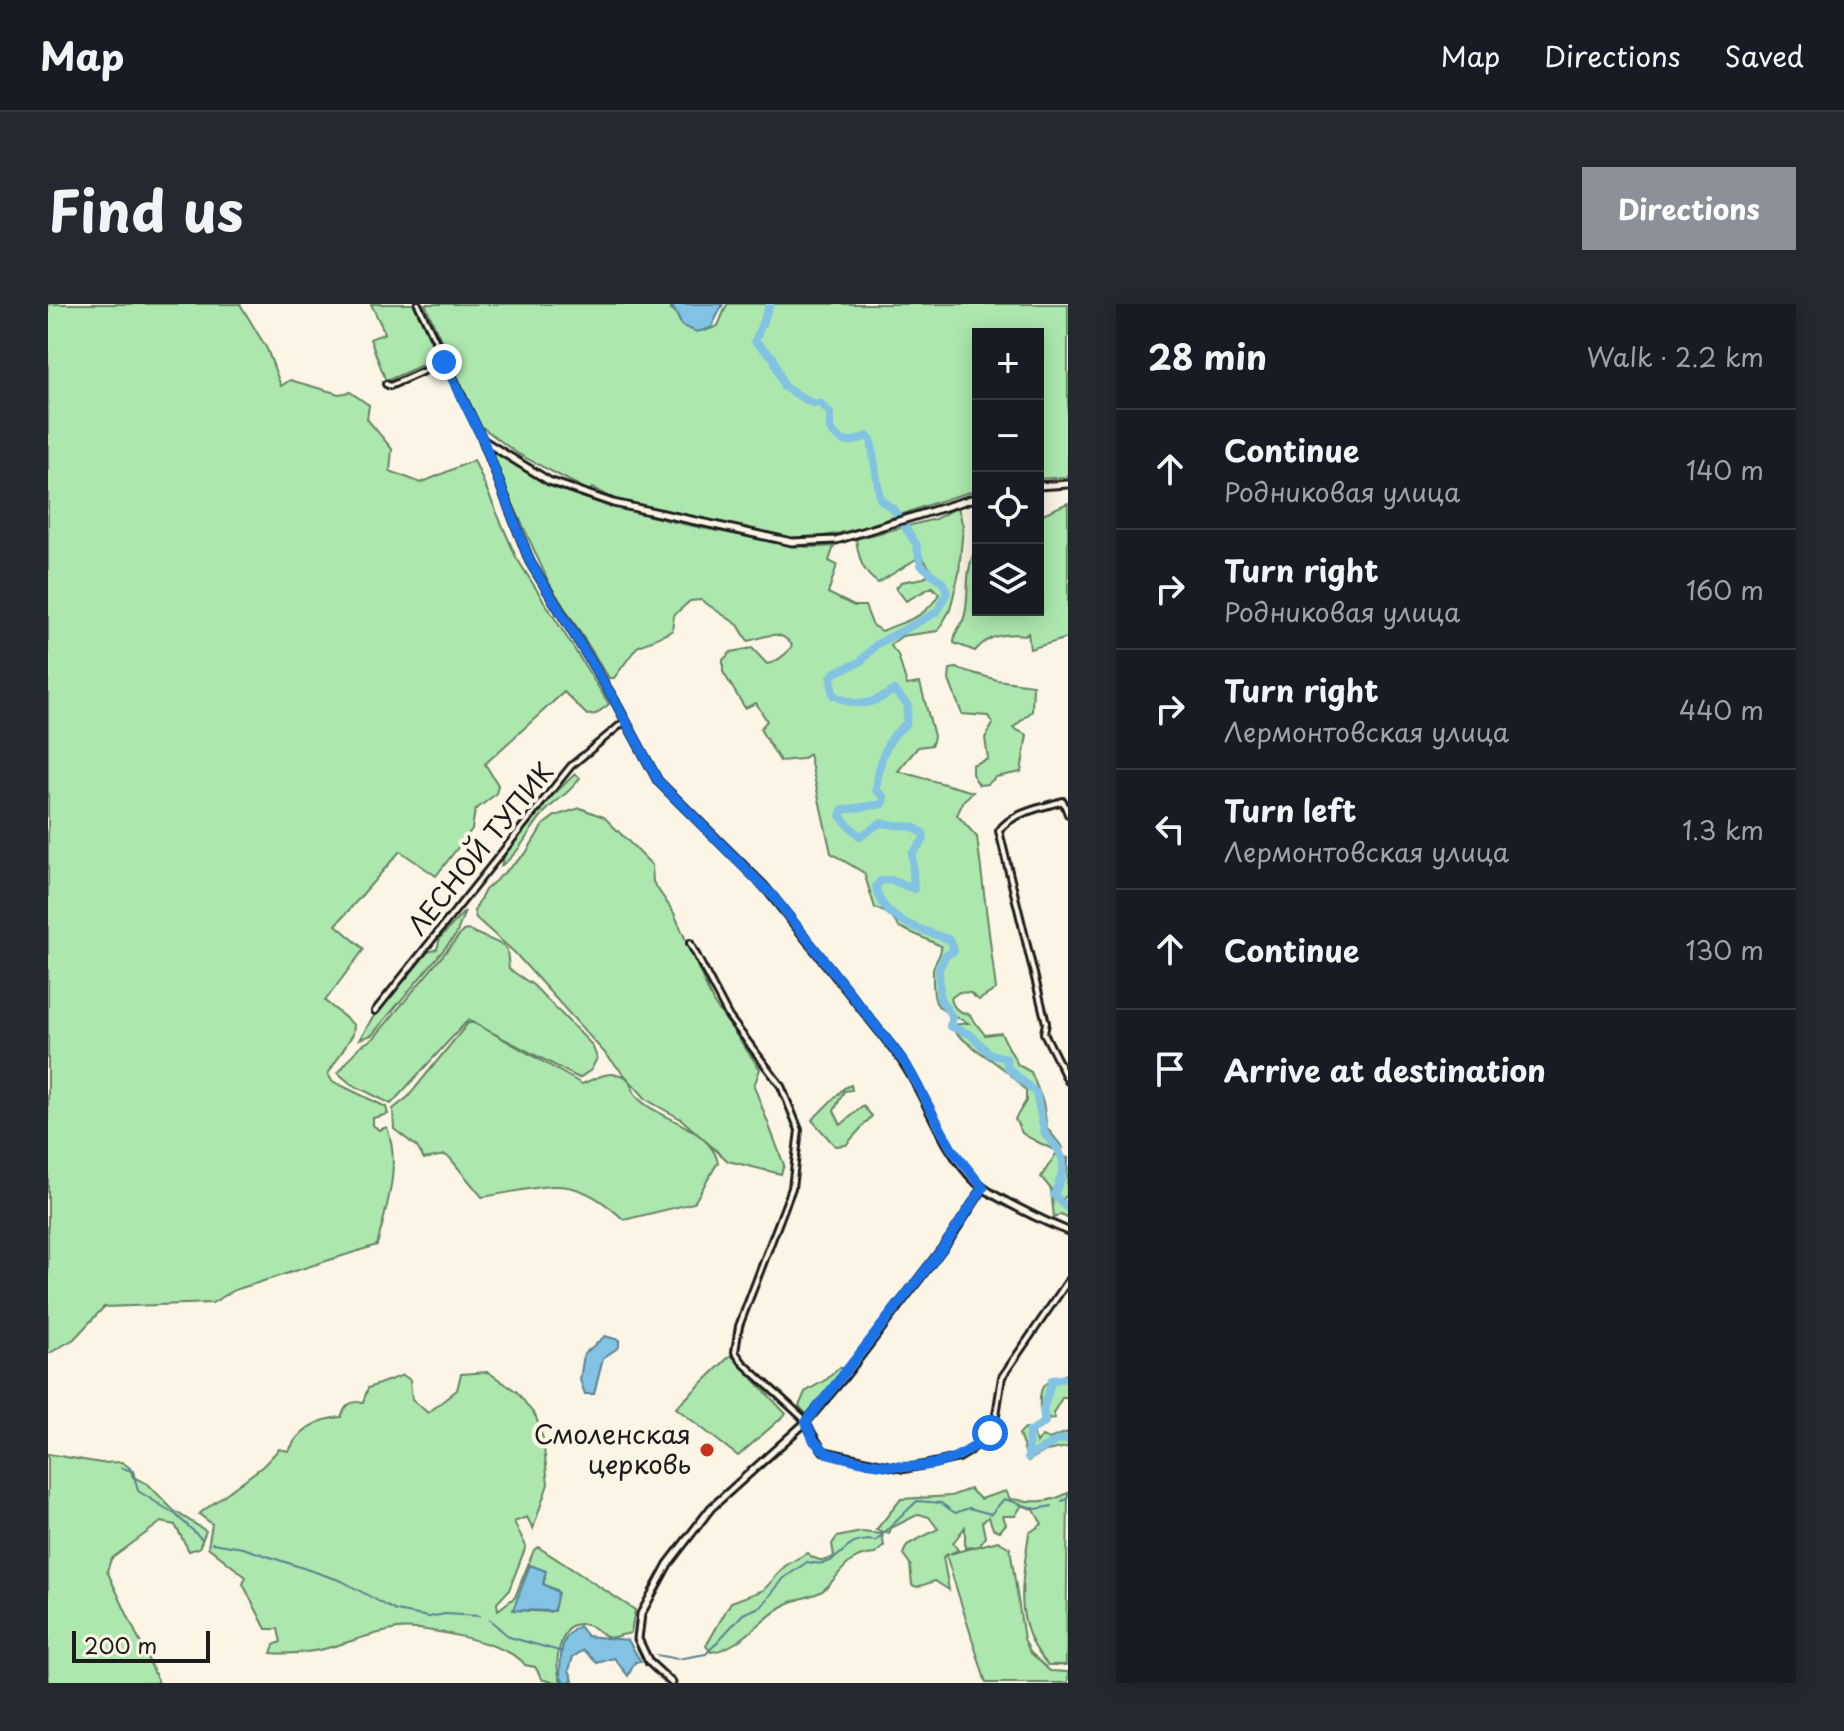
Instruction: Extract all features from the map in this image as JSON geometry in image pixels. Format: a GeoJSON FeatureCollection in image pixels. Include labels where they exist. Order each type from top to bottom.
{"type":"FeatureCollection","features":[{"type":"Feature","properties":{"kind":"street"},"geometry":{"type":"LineString","coordinates":[[418,304],[483,440],[530,562],[658,781],[764,886],[906,1064],[951,1148],[983,1188],[1068,1231]]}},
{"type":"Feature","properties":{"kind":"street"},"geometry":{"type":"LineString","coordinates":[[386,384],[390,386],[444,362]]}},
{"type":"Feature","properties":{"kind":"street"},"geometry":{"type":"LineString","coordinates":[[483,440],[560,486],[613,503],[712,526],[811,544],[836,540],[972,499]]}},
{"type":"Feature","properties":{"kind":"street"},"geometry":{"type":"LineString","coordinates":[[1044,486],[1068,484]]}},
{"type":"Feature","properties":{"kind":"street","name":"ЛЕСНОЙ ТУПИК"},"geometry":{"type":"LineString","coordinates":[[375,1011],[571,766],[625,721]]}},
{"type":"Feature","properties":{"kind":"street"},"geometry":{"type":"LineString","coordinates":[[1068,814],[1063,801],[1017,817],[1003,824],[999,831],[1046,1023],[1044,1033],[1068,1081]]}},
{"type":"Feature","properties":{"kind":"street"},"geometry":{"type":"LineString","coordinates":[[690,943],[729,1017],[781,1086],[799,1130],[792,1188],[760,1267],[735,1346],[743,1363],[806,1422],[814,1441],[832,1455],[904,1469],[963,1456],[994,1428],[1002,1377],[1068,1281]]}},
{"type":"Feature","properties":{"kind":"street"},"geometry":{"type":"LineString","coordinates":[[672,1683],[649,1662],[640,1646],[641,1614],[668,1564],[711,1508],[806,1422],[942,1249],[983,1188]]}},
{"type":"Feature","properties":{"kind":"green space"},"geometry":{"type":"Polygon","coordinates":[[[48,304],[240,304],[267,349],[281,386],[290,380],[339,394],[350,392],[369,405],[367,419],[392,449],[390,471],[421,483],[474,460],[516,557],[609,704],[596,714],[587,715],[564,692],[485,764],[498,785],[496,794],[475,810],[472,829],[436,876],[400,851],[336,925],[364,949],[325,1001],[354,1025],[353,1034],[328,1074],[332,1081],[386,1107],[388,1114],[373,1118],[373,1125],[379,1130],[387,1127],[393,1156],[391,1186],[377,1245],[235,1290],[212,1303],[104,1307],[74,1339],[48,1354],[48,304]]]}},
{"type":"Feature","properties":{"kind":"green space"},"geometry":{"type":"Polygon","coordinates":[[[371,304],[414,304],[438,358],[386,381],[370,339],[385,333],[371,304]]]}},
{"type":"Feature","properties":{"kind":"green space"},"geometry":{"type":"Polygon","coordinates":[[[425,304],[671,304],[671,309],[705,331],[718,326],[727,304],[1068,304],[1068,477],[1044,479],[1044,328],[972,328],[972,492],[840,533],[793,538],[615,499],[592,488],[589,491],[518,454],[478,424],[425,304]]]}},
{"type":"Feature","properties":{"kind":"green space"},"geometry":{"type":"Polygon","coordinates":[[[496,452],[553,483],[612,506],[706,529],[786,544],[834,546],[829,561],[837,565],[828,593],[854,606],[865,606],[873,626],[882,631],[914,618],[927,609],[939,594],[932,587],[906,601],[896,588],[901,582],[924,578],[932,571],[921,556],[878,583],[862,564],[856,539],[935,519],[958,507],[963,526],[959,573],[950,610],[938,631],[902,636],[890,645],[898,655],[907,685],[920,683],[934,736],[932,745],[918,747],[898,771],[973,792],[964,800],[957,815],[977,837],[996,989],[979,1000],[970,993],[959,992],[951,998],[952,1002],[957,1009],[969,1014],[985,1035],[1001,1033],[1018,1065],[1031,1072],[1043,1102],[1047,1128],[1063,1148],[1055,1150],[1022,1133],[1015,1119],[1026,1101],[1026,1091],[1009,1073],[953,1030],[954,1025],[968,1023],[943,1010],[935,1001],[933,970],[941,946],[899,927],[889,914],[875,908],[864,873],[831,853],[809,754],[802,759],[780,761],[760,729],[767,721],[756,703],[745,708],[723,672],[723,660],[731,652],[752,648],[767,664],[781,657],[792,645],[777,635],[748,641],[738,625],[701,600],[690,601],[674,615],[672,631],[637,647],[614,678],[609,678],[549,583],[490,453],[496,452]]]}},
{"type":"Feature","properties":{"kind":"green space"},"geometry":{"type":"Polygon","coordinates":[[[1068,503],[1068,638],[1030,649],[1028,632],[1027,635],[992,638],[975,651],[954,643],[965,614],[972,560],[972,616],[1044,616],[1044,513],[1068,503]]]}},
{"type":"Feature","properties":{"kind":"green space"},"geometry":{"type":"Polygon","coordinates":[[[950,669],[997,680],[1033,685],[1032,711],[1013,728],[1027,735],[1021,772],[996,777],[988,784],[979,785],[972,774],[972,765],[988,759],[985,738],[993,724],[988,716],[962,714],[949,680],[950,669]]]}},
{"type":"Feature","properties":{"kind":"green space"},"geometry":{"type":"Polygon","coordinates":[[[575,774],[580,778],[576,783],[544,813],[514,854],[501,866],[508,847],[514,845],[516,837],[534,814],[542,811],[545,803],[575,774]]]}},
{"type":"Feature","properties":{"kind":"green space"},"geometry":{"type":"Polygon","coordinates":[[[580,808],[604,817],[652,865],[653,882],[674,913],[713,1002],[760,1069],[754,1086],[784,1165],[781,1174],[728,1161],[681,1119],[647,1100],[514,952],[476,918],[474,911],[485,890],[526,853],[543,825],[555,816],[580,808]]]}},
{"type":"Feature","properties":{"kind":"green space"},"geometry":{"type":"Polygon","coordinates":[[[465,911],[456,935],[372,1035],[360,1039],[371,1020],[428,952],[437,949],[440,938],[465,911]]]}},
{"type":"Feature","properties":{"kind":"green space"},"geometry":{"type":"Polygon","coordinates":[[[468,930],[503,945],[507,950],[509,969],[533,985],[592,1045],[597,1058],[591,1070],[579,1078],[468,1020],[391,1104],[351,1084],[338,1073],[359,1047],[374,1038],[463,931],[468,930]]]}},
{"type":"Feature","properties":{"kind":"green space"},"geometry":{"type":"Polygon","coordinates":[[[468,1023],[475,1023],[582,1084],[608,1074],[627,1078],[635,1094],[645,1104],[693,1131],[713,1150],[718,1162],[694,1203],[624,1220],[605,1204],[573,1188],[541,1187],[482,1197],[450,1158],[445,1155],[424,1159],[417,1147],[394,1129],[393,1109],[408,1097],[468,1023]]]}},
{"type":"Feature","properties":{"kind":"green space"},"geometry":{"type":"Polygon","coordinates":[[[851,1085],[852,1090],[844,1091],[834,1111],[841,1125],[863,1106],[872,1116],[846,1145],[835,1146],[812,1120],[844,1088],[851,1085]]]}},
{"type":"Feature","properties":{"kind":"green space"},"geometry":{"type":"Polygon","coordinates":[[[1056,1154],[1068,1158],[1067,1195],[1063,1199],[1068,1206],[1068,1218],[1061,1214],[1054,1218],[1051,1189],[1041,1177],[1056,1154]]]}},
{"type":"Feature","properties":{"kind":"green space"},"geometry":{"type":"Polygon","coordinates":[[[731,1355],[786,1414],[738,1456],[676,1408],[731,1355]]]}},
{"type":"Feature","properties":{"kind":"green space"},"geometry":{"type":"Polygon","coordinates":[[[839,1368],[846,1368],[845,1373],[811,1413],[806,1414],[799,1406],[805,1392],[839,1368]]]}},
{"type":"Feature","properties":{"kind":"green space"},"geometry":{"type":"Polygon","coordinates":[[[488,1372],[517,1392],[536,1417],[543,1439],[548,1484],[533,1529],[527,1517],[514,1522],[526,1546],[509,1590],[497,1603],[498,1610],[515,1597],[538,1547],[635,1610],[631,1633],[609,1638],[587,1625],[571,1626],[558,1653],[562,1683],[543,1680],[535,1667],[525,1665],[503,1650],[426,1630],[398,1629],[323,1649],[271,1653],[274,1645],[281,1642],[278,1629],[266,1629],[243,1584],[246,1577],[208,1547],[212,1524],[199,1514],[263,1466],[279,1449],[289,1451],[310,1426],[341,1417],[349,1405],[363,1402],[368,1388],[403,1375],[410,1380],[412,1399],[428,1413],[457,1390],[461,1374],[488,1372]],[[530,1565],[514,1610],[550,1612],[556,1590],[543,1584],[545,1578],[530,1565]]]}},
{"type":"Feature","properties":{"kind":"green space"},"geometry":{"type":"Polygon","coordinates":[[[1068,1373],[1068,1398],[1062,1398],[1053,1413],[1055,1418],[1050,1419],[1040,1410],[1041,1392],[1046,1383],[1068,1373]]]}},
{"type":"Feature","properties":{"kind":"green space"},"geometry":{"type":"Polygon","coordinates":[[[1025,1428],[1032,1429],[1037,1443],[1042,1436],[1049,1439],[1068,1432],[1068,1447],[1046,1451],[1028,1461],[1019,1434],[1025,1428]]]}},
{"type":"Feature","properties":{"kind":"green space"},"geometry":{"type":"Polygon","coordinates":[[[48,1454],[101,1463],[122,1462],[130,1468],[133,1477],[148,1484],[173,1510],[206,1531],[199,1548],[189,1551],[175,1525],[161,1522],[111,1559],[107,1571],[159,1683],[48,1683],[48,1454]]]}},
{"type":"Feature","properties":{"kind":"green space"},"geometry":{"type":"Polygon","coordinates":[[[970,1489],[980,1499],[1006,1491],[1010,1499],[1047,1501],[1068,1493],[1066,1665],[1048,1665],[1029,1635],[1024,1619],[1022,1586],[1029,1533],[1042,1524],[1034,1510],[1022,1505],[1015,1516],[1003,1516],[1006,1524],[1000,1531],[993,1529],[989,1517],[982,1522],[985,1537],[979,1546],[998,1541],[1010,1548],[1024,1639],[1030,1652],[1050,1671],[1068,1672],[1068,1683],[986,1683],[946,1556],[943,1557],[949,1590],[935,1581],[917,1587],[912,1585],[910,1564],[903,1554],[907,1545],[938,1529],[929,1517],[919,1514],[891,1528],[889,1534],[876,1530],[901,1499],[951,1496],[970,1489]],[[965,1527],[953,1543],[958,1550],[949,1554],[978,1546],[965,1548],[965,1527]]]}},
{"type":"Feature","properties":{"kind":"green space"},"geometry":{"type":"Polygon","coordinates":[[[861,1532],[882,1534],[884,1546],[875,1554],[853,1560],[823,1590],[777,1610],[732,1645],[711,1652],[706,1646],[731,1602],[764,1590],[785,1566],[807,1553],[820,1560],[831,1558],[834,1556],[832,1544],[837,1537],[861,1532]]]}},
{"type":"Feature","properties":{"kind":"water"},"geometry":{"type":"Polygon","coordinates":[[[671,304],[723,304],[711,328],[697,332],[682,326],[671,304]]]}},
{"type":"Feature","properties":{"kind":"water"},"geometry":{"type":"Polygon","coordinates":[[[605,1336],[619,1340],[619,1347],[603,1358],[594,1394],[585,1394],[580,1380],[584,1354],[605,1336]]]}},
{"type":"Feature","properties":{"kind":"water"},"geometry":{"type":"Polygon","coordinates":[[[530,1565],[546,1571],[543,1584],[558,1592],[554,1611],[513,1610],[530,1565]]]}},
{"type":"Feature","properties":{"kind":"water"},"geometry":{"type":"Polygon","coordinates":[[[579,1626],[587,1636],[628,1640],[641,1662],[635,1662],[628,1676],[614,1658],[597,1663],[584,1650],[573,1657],[569,1670],[573,1680],[566,1683],[560,1677],[562,1648],[567,1636],[579,1626]]]}},
{"type":"Feature","properties":{"kind":"waterway"},"geometry":{"type":"LineString","coordinates":[[770,304],[755,341],[773,357],[784,387],[812,403],[820,403],[830,413],[830,429],[839,438],[850,442],[867,436],[871,440],[880,499],[894,510],[916,544],[921,565],[943,583],[947,592],[937,612],[877,644],[860,662],[834,673],[831,678],[833,695],[849,702],[872,702],[894,690],[908,705],[906,724],[892,737],[881,761],[876,790],[884,797],[883,804],[842,810],[840,816],[860,837],[880,823],[913,827],[923,833],[924,839],[912,854],[914,889],[891,880],[880,881],[876,887],[880,899],[886,908],[905,922],[950,940],[954,951],[946,955],[939,969],[940,999],[953,1018],[950,1026],[971,1035],[990,1054],[1006,1058],[1008,1068],[1036,1093],[1045,1135],[1058,1149],[1063,1162],[1054,1195],[1068,1209]]}},
{"type":"Feature","properties":{"kind":"waterway"},"geometry":{"type":"LineString","coordinates":[[1068,1378],[1052,1380],[1043,1410],[1045,1422],[1029,1432],[1028,1457],[1058,1440],[1068,1439]]}},
{"type":"Feature","properties":{"kind":"waterway"},"geometry":{"type":"LineString","coordinates":[[121,1468],[133,1471],[138,1491],[175,1514],[202,1539]]}},
{"type":"Feature","properties":{"kind":"waterway"},"geometry":{"type":"LineString","coordinates":[[656,1655],[678,1659],[706,1654],[743,1614],[762,1606],[784,1578],[807,1562],[828,1562],[855,1543],[876,1541],[917,1501],[941,1503],[955,1513],[969,1508],[991,1514],[1004,1499],[1036,1509],[1052,1506]]}},
{"type":"Feature","properties":{"kind":"waterway"},"geometry":{"type":"LineString","coordinates":[[1062,1501],[1068,1499]]}},
{"type":"Feature","properties":{"kind":"waterway"},"geometry":{"type":"LineString","coordinates":[[212,1543],[243,1548],[342,1581],[396,1611],[429,1617],[445,1614],[479,1616]]}},
{"type":"Feature","properties":{"kind":"waterway"},"geometry":{"type":"LineString","coordinates":[[490,1620],[509,1637],[563,1652]]}},
{"type":"Feature","properties":{"kind":"place","name":"Смоленская церковь"},"geometry":{"type":"Point","coordinates":[707,1450]}},
{"type":"Feature","properties":{"kind":"route"},"geometry":{"type":"LineString","coordinates":[[444,362],[483,440],[530,562],[615,701],[658,781],[684,811],[773,896],[825,966],[906,1064],[951,1148],[968,1174],[983,1188],[942,1249],[806,1422],[814,1441],[827,1453],[904,1469],[959,1458],[990,1433]]}}]}
